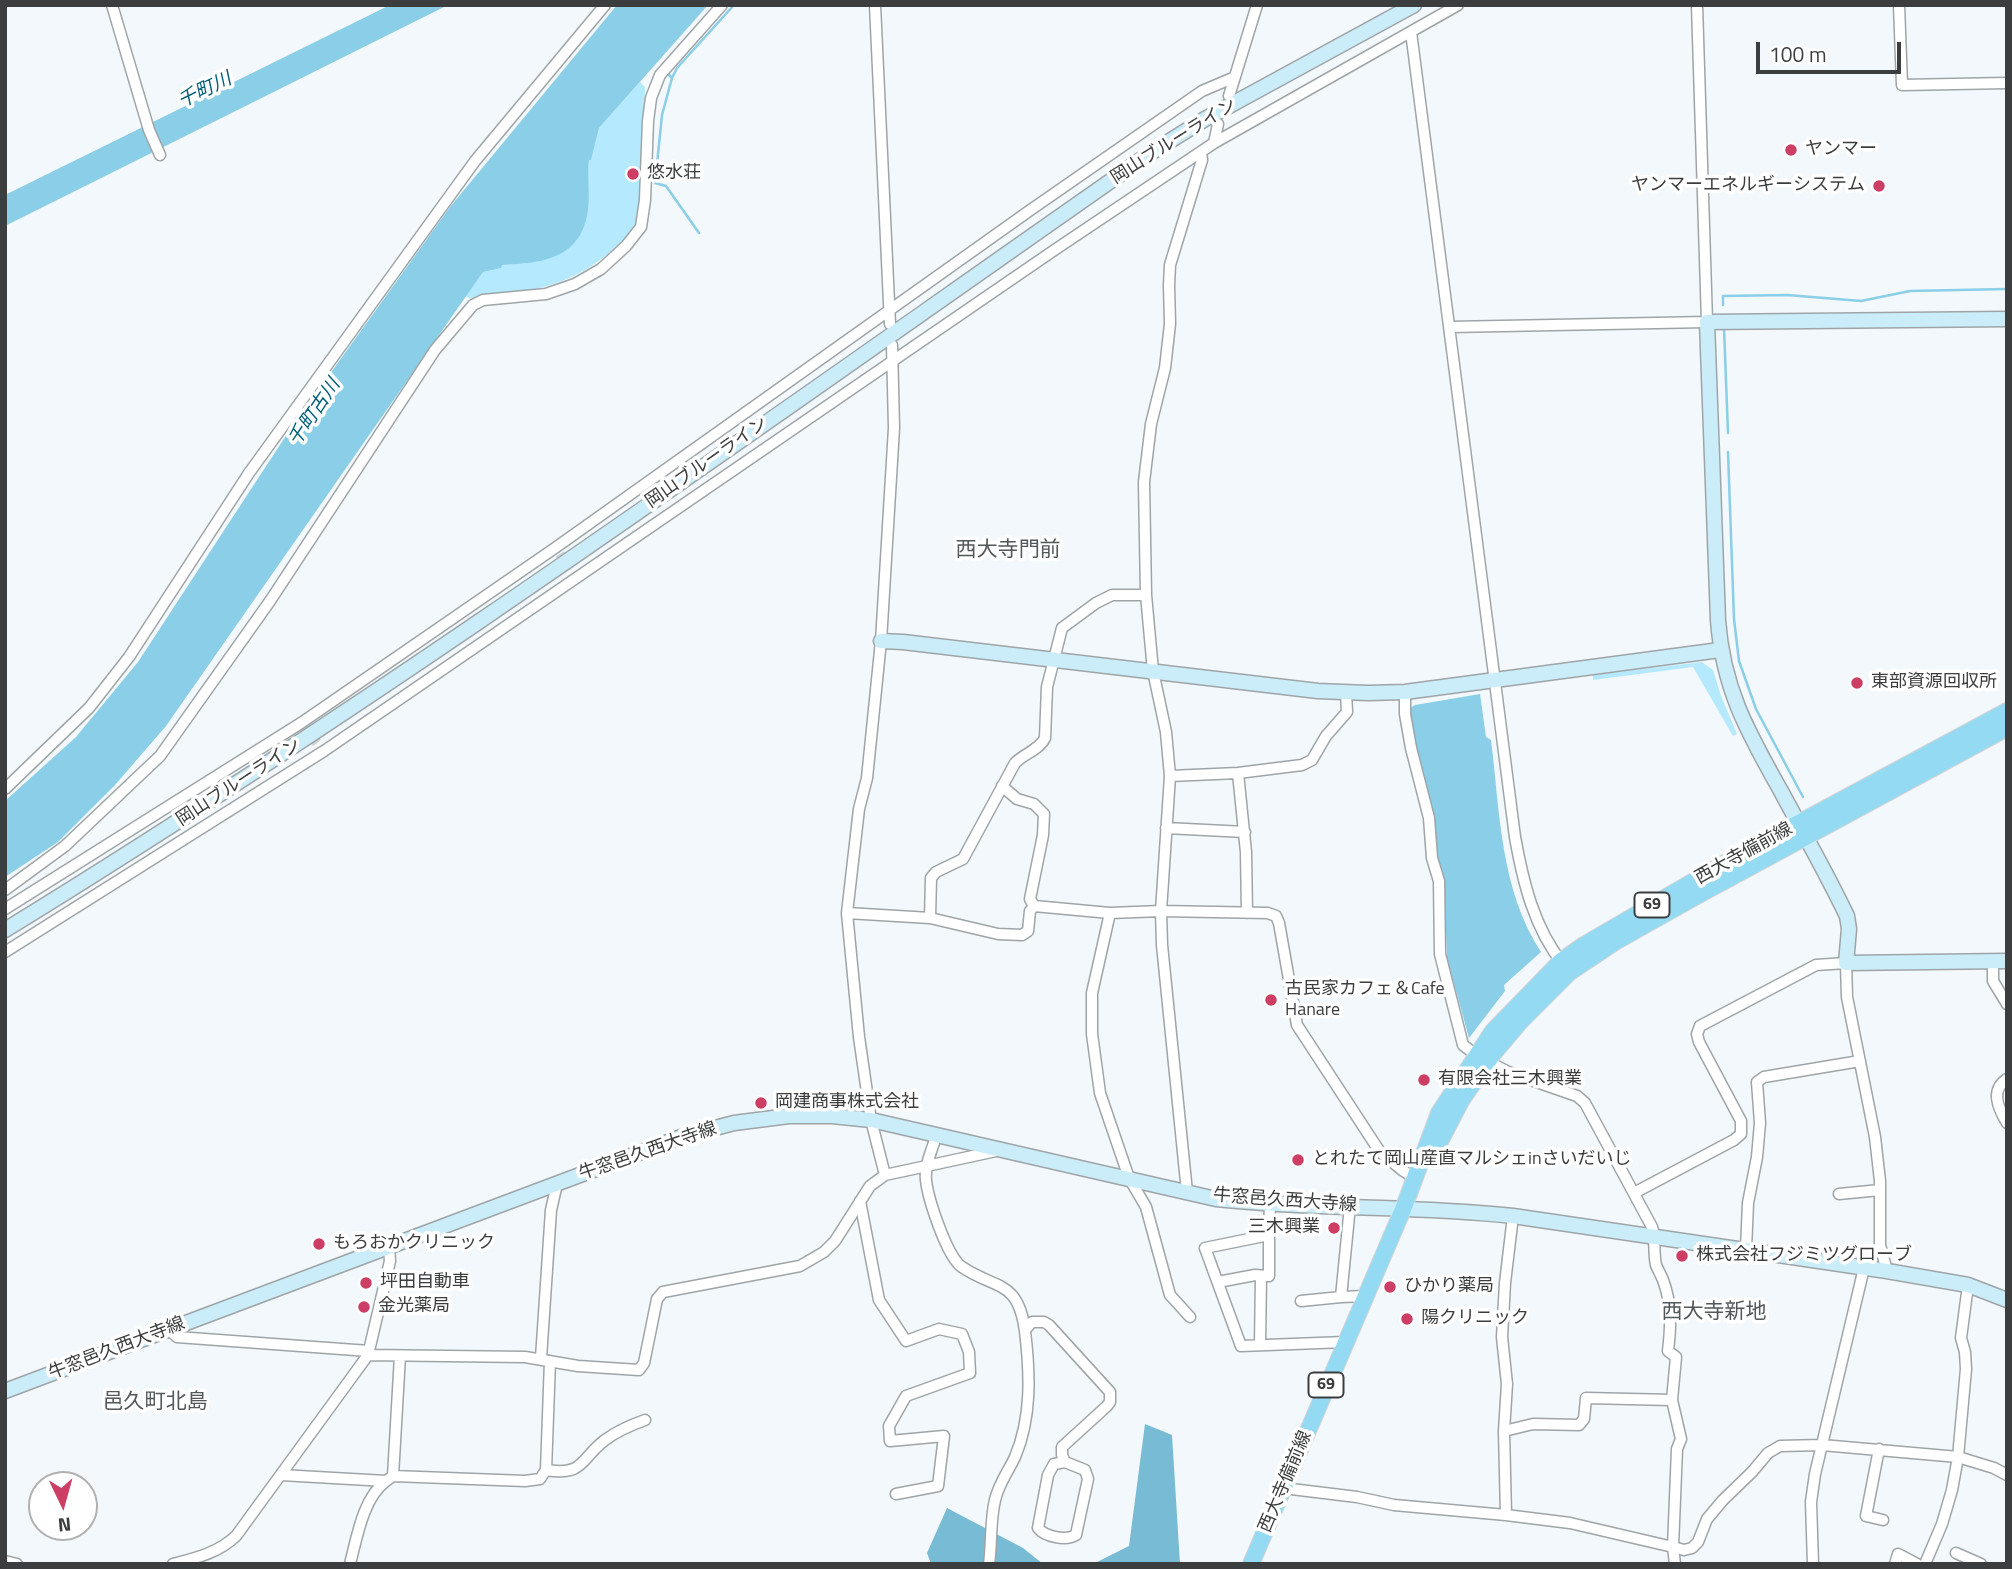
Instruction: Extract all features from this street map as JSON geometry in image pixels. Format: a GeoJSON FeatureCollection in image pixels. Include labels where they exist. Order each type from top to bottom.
{"type":"FeatureCollection","features":[{"type":"Feature","properties":{"kind":"main road","name":"岡山ブルーライン"},"geometry":{"type":"LineString","coordinates":[[5,930],[230,790],[427,658],[1152,152],[1205,119],[1414,5]]}},
{"type":"Feature","properties":{"kind":"main road"},"geometry":{"type":"LineString","coordinates":[[2000,960],[1846,963],[1849,929],[1847,916],[1740,713],[1731,693],[1720,650],[1707,322],[2007,319]]}},
{"type":"Feature","properties":{"kind":"main road"},"geometry":{"type":"LineString","coordinates":[[881,641],[1346,693],[1405,692],[1720,650]]}},
{"type":"Feature","properties":{"kind":"main road","name":"西大寺備前線"},"geometry":{"type":"LineString","coordinates":[[1802,830],[2007,711]]}},
{"type":"Feature","properties":{"kind":"main road","name":"西大寺備前線"},"geometry":{"type":"LineString","coordinates":[[1404,1208],[1423,1181],[1448,1123],[1501,1022],[1565,966],[1636,914],[2007,728]]}},
{"type":"Feature","properties":{"kind":"main road","name":"西大寺備前線"},"geometry":{"type":"LineString","coordinates":[[1251,1564],[1404,1208],[1413,1177],[1439,1112],[1482,1058]]}},
{"type":"Feature","properties":{"kind":"main road","name":"牛窓邑久西大寺線"},"geometry":{"type":"LineString","coordinates":[[5,1391],[681,1137],[734,1123],[789,1116],[871,1120],[1216,1199],[1513,1216],[1886,1271],[1968,1285],[2007,1300]]}},
{"type":"Feature","properties":{"kind":"street"},"geometry":{"type":"LineString","coordinates":[[112,5],[145,117],[160,155]]}},
{"type":"Feature","properties":{"kind":"street"},"geometry":{"type":"LineString","coordinates":[[5,789],[89,708],[129,657],[250,473],[466,172],[605,5]]}},
{"type":"Feature","properties":{"kind":"street"},"geometry":{"type":"LineString","coordinates":[[5,890],[65,846],[160,756],[270,601],[435,350],[472,305],[483,300],[546,294],[575,284],[601,269],[634,237],[641,227],[645,200],[651,98],[660,75],[722,5]]}},
{"type":"Feature","properties":{"kind":"street"},"geometry":{"type":"LineString","coordinates":[[875,5],[890,324]]}},
{"type":"Feature","properties":{"kind":"street"},"geometry":{"type":"LineString","coordinates":[[1229,96],[1257,5]]}},
{"type":"Feature","properties":{"kind":"street"},"geometry":{"type":"LineString","coordinates":[[5,952],[320,747],[573,573],[891,363],[1214,143],[1458,5]]}},
{"type":"Feature","properties":{"kind":"street"},"geometry":{"type":"LineString","coordinates":[[1450,327],[1707,322],[1697,5]]}},
{"type":"Feature","properties":{"kind":"street"},"geometry":{"type":"LineString","coordinates":[[1899,5],[1902,85],[2007,83]]}},
{"type":"Feature","properties":{"kind":"street"},"geometry":{"type":"LineString","coordinates":[[1411,32],[1521,872],[1538,921],[1565,966]]}},
{"type":"Feature","properties":{"kind":"street"},"geometry":{"type":"LineString","coordinates":[[5,909],[303,726],[558,551],[890,310],[1202,91],[1235,77]]}},
{"type":"Feature","properties":{"kind":"street"},"geometry":{"type":"LineString","coordinates":[[1214,143],[1218,124]]}},
{"type":"Feature","properties":{"kind":"street"},"geometry":{"type":"LineString","coordinates":[[1187,1192],[1162,945],[1161,911],[1170,776],[1166,732],[1153,671],[1146,594],[1144,482],[1151,424],[1165,368],[1170,324],[1170,265],[1202,160],[1201,152]]}},
{"type":"Feature","properties":{"kind":"street"},"geometry":{"type":"LineString","coordinates":[[885,1175],[871,1120],[859,1037],[847,913],[859,809],[867,778],[881,641],[894,428],[892,345]]}},
{"type":"Feature","properties":{"kind":"street"},"geometry":{"type":"LineString","coordinates":[[930,918],[931,878],[936,872],[963,859],[1015,763],[1024,754],[1042,745],[1045,738],[1047,687],[1062,628],[1096,603],[1112,595],[1146,594]]}},
{"type":"Feature","properties":{"kind":"street"},"geometry":{"type":"LineString","coordinates":[[1405,692],[1405,714],[1411,748],[1429,818],[1432,858],[1439,881],[1440,954],[1463,1045],[1508,1072],[1577,1096],[1585,1103],[1655,1236],[1656,1266],[1663,1279],[1670,1305],[1672,1324],[1668,1351],[1676,1357],[1672,1401],[1681,1439],[1677,1449],[1673,1547],[1675,1564]]}},
{"type":"Feature","properties":{"kind":"street"},"geometry":{"type":"LineString","coordinates":[[1170,776],[1238,774],[1302,765],[1312,760],[1326,736],[1347,712],[1346,693]]}},
{"type":"Feature","properties":{"kind":"street"},"geometry":{"type":"LineString","coordinates":[[1238,774],[1245,832],[1247,913]]}},
{"type":"Feature","properties":{"kind":"street"},"geometry":{"type":"LineString","coordinates":[[1002,786],[1017,799],[1034,804],[1044,814],[1030,899],[1034,906]]}},
{"type":"Feature","properties":{"kind":"street"},"geometry":{"type":"LineString","coordinates":[[1166,828],[1245,832]]}},
{"type":"Feature","properties":{"kind":"street"},"geometry":{"type":"LineString","coordinates":[[847,913],[930,918],[998,934],[1022,935],[1028,931],[1030,911],[1034,906]]}},
{"type":"Feature","properties":{"kind":"street"},"geometry":{"type":"LineString","coordinates":[[1034,906],[1110,914],[1161,911],[1268,913],[1276,916],[1297,1025],[1380,1152],[1413,1177]]}},
{"type":"Feature","properties":{"kind":"street"},"geometry":{"type":"LineString","coordinates":[[1110,914],[1092,993],[1091,1024],[1100,1093],[1129,1178],[1146,1207],[1170,1295],[1190,1317]]}},
{"type":"Feature","properties":{"kind":"street"},"geometry":{"type":"LineString","coordinates":[[2000,960],[1993,981],[2007,1004]]}},
{"type":"Feature","properties":{"kind":"street"},"geometry":{"type":"LineString","coordinates":[[1634,1194],[1741,1134],[1741,1121],[1697,1038],[1700,1026],[1816,965],[1846,963],[1847,997],[1875,1137],[1880,1190],[1880,1245],[1886,1271]]}},
{"type":"Feature","properties":{"kind":"street"},"geometry":{"type":"LineString","coordinates":[[1746,1249],[1748,1203],[1758,1157],[1760,1123],[1757,1082],[1764,1077],[1860,1061]]}},
{"type":"Feature","properties":{"kind":"street"},"geometry":{"type":"LineString","coordinates":[[2007,1079],[2000,1084],[1996,1097],[2007,1123]]}},
{"type":"Feature","properties":{"kind":"street"},"geometry":{"type":"LineString","coordinates":[[937,1134],[925,1178],[944,1242],[952,1258],[962,1267],[996,1282],[1011,1293],[1016,1299],[1025,1330],[1028,1413],[1014,1458],[1001,1479],[994,1503],[989,1564]]}},
{"type":"Feature","properties":{"kind":"street"},"geometry":{"type":"LineString","coordinates":[[168,1329],[177,1337],[400,1356],[546,1360],[578,1366],[639,1370],[645,1363],[657,1299],[663,1292],[800,1266],[824,1252],[835,1241],[870,1186],[885,1175],[1005,1149]]}},
{"type":"Feature","properties":{"kind":"street"},"geometry":{"type":"LineString","coordinates":[[281,1475],[389,1479],[540,1479],[546,1470],[546,1360],[551,1210],[557,1184]]}},
{"type":"Feature","properties":{"kind":"street"},"geometry":{"type":"LineString","coordinates":[[1839,1194],[1880,1190]]}},
{"type":"Feature","properties":{"kind":"street"},"geometry":{"type":"LineString","coordinates":[[860,1201],[879,1300],[906,1341],[939,1329],[962,1334],[969,1352],[970,1373],[906,1396],[888,1426],[890,1440],[944,1436],[938,1486],[896,1494]]}},
{"type":"Feature","properties":{"kind":"street"},"geometry":{"type":"LineString","coordinates":[[1217,1282],[1269,1276],[1269,1203]]}},
{"type":"Feature","properties":{"kind":"street"},"geometry":{"type":"LineString","coordinates":[[1341,1297],[1350,1206]]}},
{"type":"Feature","properties":{"kind":"street"},"geometry":{"type":"LineString","coordinates":[[1506,1515],[1504,1431],[1507,1384],[1502,1337],[1513,1216]]}},
{"type":"Feature","properties":{"kind":"street"},"geometry":{"type":"LineString","coordinates":[[1269,1235],[1205,1248],[1241,1346],[1345,1342]]}},
{"type":"Feature","properties":{"kind":"street"},"geometry":{"type":"LineString","coordinates":[[173,1564],[207,1555],[225,1546],[236,1536],[368,1353],[390,1261],[389,1246]]}},
{"type":"Feature","properties":{"kind":"street"},"geometry":{"type":"LineString","coordinates":[[1814,1564],[1811,1502],[1864,1268]]}},
{"type":"Feature","properties":{"kind":"street"},"geometry":{"type":"LineString","coordinates":[[1260,1345],[1261,1276]]}},
{"type":"Feature","properties":{"kind":"street"},"geometry":{"type":"LineString","coordinates":[[1925,1564],[1942,1524],[1958,1457],[1966,1369],[1961,1338],[1968,1285]]}},
{"type":"Feature","properties":{"kind":"street"},"geometry":{"type":"LineString","coordinates":[[1301,1301],[1365,1296]]}},
{"type":"Feature","properties":{"kind":"street"},"geometry":{"type":"LineString","coordinates":[[1025,1330],[1028,1325],[1037,1321],[1049,1325],[1110,1392],[1107,1406],[1062,1447],[1062,1458],[1065,1462],[1085,1470],[1088,1479],[1076,1535],[1068,1538],[1044,1534],[1038,1528],[1050,1469],[1059,1462],[1065,1462]]}},
{"type":"Feature","properties":{"kind":"street"},"geometry":{"type":"LineString","coordinates":[[350,1564],[374,1493],[389,1479],[400,1356]]}},
{"type":"Feature","properties":{"kind":"street"},"geometry":{"type":"LineString","coordinates":[[1504,1431],[1533,1424],[1578,1425],[1584,1419],[1586,1398],[1672,1401]]}},
{"type":"Feature","properties":{"kind":"street"},"geometry":{"type":"LineString","coordinates":[[546,1470],[565,1473],[583,1464],[604,1441],[628,1426],[645,1420]]}},
{"type":"Feature","properties":{"kind":"street"},"geometry":{"type":"LineString","coordinates":[[1283,1488],[1357,1496],[1394,1505],[1570,1523],[1684,1550],[1699,1542],[1707,1519],[1723,1500],[1768,1453],[1780,1446],[1822,1445],[1958,1457],[2007,1475]]}},
{"type":"Feature","properties":{"kind":"street"},"geometry":{"type":"LineString","coordinates":[[1879,1449],[1866,1516],[1883,1520]]}},
{"type":"Feature","properties":{"kind":"street"},"geometry":{"type":"LineString","coordinates":[[1956,1553],[1981,1564]]}},
{"type":"Feature","properties":{"kind":"street"},"geometry":{"type":"LineString","coordinates":[[1895,1564],[1898,1554],[1917,1564]]}},
{"type":"Feature","properties":{"kind":"street"},"geometry":{"type":"LineString","coordinates":[[5,1561],[17,1564]]}},
{"type":"Feature","properties":{"kind":"shaded area"},"geometry":{"type":"Polygon","coordinates":[[[640,82],[645,87],[642,182],[635,227],[596,263],[563,280],[511,294],[472,300],[466,296],[483,272],[501,268],[501,265],[528,263],[576,241],[588,206],[589,159],[599,128],[640,82]]]}},
{"type":"Feature","properties":{"kind":"shaded area"},"geometry":{"type":"Polygon","coordinates":[[[1702,662],[1713,670],[1737,734],[1733,736],[1693,667],[1593,680],[1593,675],[1702,662]]]}},
{"type":"Feature","properties":{"kind":"shaded area"},"geometry":{"type":"Polygon","coordinates":[[[1145,1424],[1172,1435],[1180,1564],[1093,1564],[1129,1546],[1145,1424]]]}},
{"type":"Feature","properties":{"kind":"shaded area"},"geometry":{"type":"Polygon","coordinates":[[[947,1508],[1023,1548],[1043,1564],[931,1564],[927,1553],[947,1508]]]}},
{"type":"Feature","properties":{"kind":"water"},"geometry":{"type":"Polygon","coordinates":[[[390,5],[448,5],[5,226],[5,195],[390,5]]]}},
{"type":"Feature","properties":{"kind":"water","name":"千町古川"},"geometry":{"type":"Polygon","coordinates":[[[617,5],[708,5],[599,128],[589,160],[588,209],[578,239],[569,248],[546,260],[502,265],[501,268],[483,272],[166,726],[115,785],[58,842],[5,877],[5,801],[76,737],[138,662],[291,428],[450,207],[617,5]]]}},
{"type":"Feature","properties":{"kind":"water"},"geometry":{"type":"Polygon","coordinates":[[[1480,694],[1486,737],[1491,740],[1500,822],[1510,876],[1527,928],[1541,952],[1504,985],[1505,991],[1469,1038],[1447,958],[1444,881],[1435,853],[1408,709],[1415,705],[1480,694]]]}},
{"type":"Feature","properties":{"kind":"waterway"},"geometry":{"type":"LineString","coordinates":[[672,78],[677,68],[734,5]]}},
{"type":"Feature","properties":{"kind":"waterway"},"geometry":{"type":"LineString","coordinates":[[667,73],[672,78],[662,115],[655,183],[666,186],[699,233]]}},
{"type":"Feature","properties":{"kind":"waterway"},"geometry":{"type":"LineString","coordinates":[[1723,305],[1723,296],[1787,295],[1861,301],[1910,291],[2007,289]]}},
{"type":"Feature","properties":{"kind":"waterway"},"geometry":{"type":"LineString","coordinates":[[1724,328],[1728,433]]}},
{"type":"Feature","properties":{"kind":"waterway"},"geometry":{"type":"LineString","coordinates":[[1728,452],[1734,619],[1739,661],[1756,709],[1803,797]]}},
{"type":"Feature","properties":{"kind":"tunnel"},"geometry":{"type":"LineString","coordinates":[[560,554],[570,569]]}},
{"type":"Feature","properties":{"kind":"tunnel"},"geometry":{"type":"LineString","coordinates":[[306,729],[317,743]]}},
{"type":"Feature","properties":{"kind":"place","name":"ヤンマー"},"geometry":{"type":"Point","coordinates":[1791,150]}},
{"type":"Feature","properties":{"kind":"place","name":"悠水荘"},"geometry":{"type":"Point","coordinates":[633,174]}},
{"type":"Feature","properties":{"kind":"place","name":"ヤンマーエネルギーシステム"},"geometry":{"type":"Point","coordinates":[1879,186]}},
{"type":"Feature","properties":{"kind":"place","name":"東部資源回収所"},"geometry":{"type":"Point","coordinates":[1857,683]}},
{"type":"Feature","properties":{"kind":"place","name":"古民家カフェ＆Cafe Hanare"},"geometry":{"type":"Point","coordinates":[1271,1000]}},
{"type":"Feature","properties":{"kind":"place","name":"有限会社三木興業"},"geometry":{"type":"Point","coordinates":[1424,1080]}},
{"type":"Feature","properties":{"kind":"place","name":"岡建商事株式会社"},"geometry":{"type":"Point","coordinates":[761,1103]}},
{"type":"Feature","properties":{"kind":"place","name":"とれたて岡山産直マルシェinさいだいじ"},"geometry":{"type":"Point","coordinates":[1298,1160]}},
{"type":"Feature","properties":{"kind":"place","name":"三木興業"},"geometry":{"type":"Point","coordinates":[1334,1228]}},
{"type":"Feature","properties":{"kind":"place","name":"もろおかクリニック"},"geometry":{"type":"Point","coordinates":[319,1244]}},
{"type":"Feature","properties":{"kind":"place","name":"株式会社フジミツグローブ"},"geometry":{"type":"Point","coordinates":[1682,1256]}},
{"type":"Feature","properties":{"kind":"place","name":"坪田自動車"},"geometry":{"type":"Point","coordinates":[366,1283]}},
{"type":"Feature","properties":{"kind":"place","name":"ひかり薬局"},"geometry":{"type":"Point","coordinates":[1390,1287]}},
{"type":"Feature","properties":{"kind":"place","name":"金光薬局"},"geometry":{"type":"Point","coordinates":[364,1307]}},
{"type":"Feature","properties":{"kind":"place","name":"陽クリニック"},"geometry":{"type":"Point","coordinates":[1407,1319]}},
{"type":"Feature","properties":{"kind":"district","name":"西大寺門前"},"geometry":{"type":"Point","coordinates":[1008,551]}},
{"type":"Feature","properties":{"kind":"district","name":"西大寺新地"},"geometry":{"type":"Point","coordinates":[1714,1313]}},
{"type":"Feature","properties":{"kind":"district","name":"邑久町北島"},"geometry":{"type":"Point","coordinates":[155,1403]}},
{"type":"Feature","properties":{"kind":"water label","name":"千町川"},"geometry":{"type":"Point","coordinates":[205,91]}}]}
